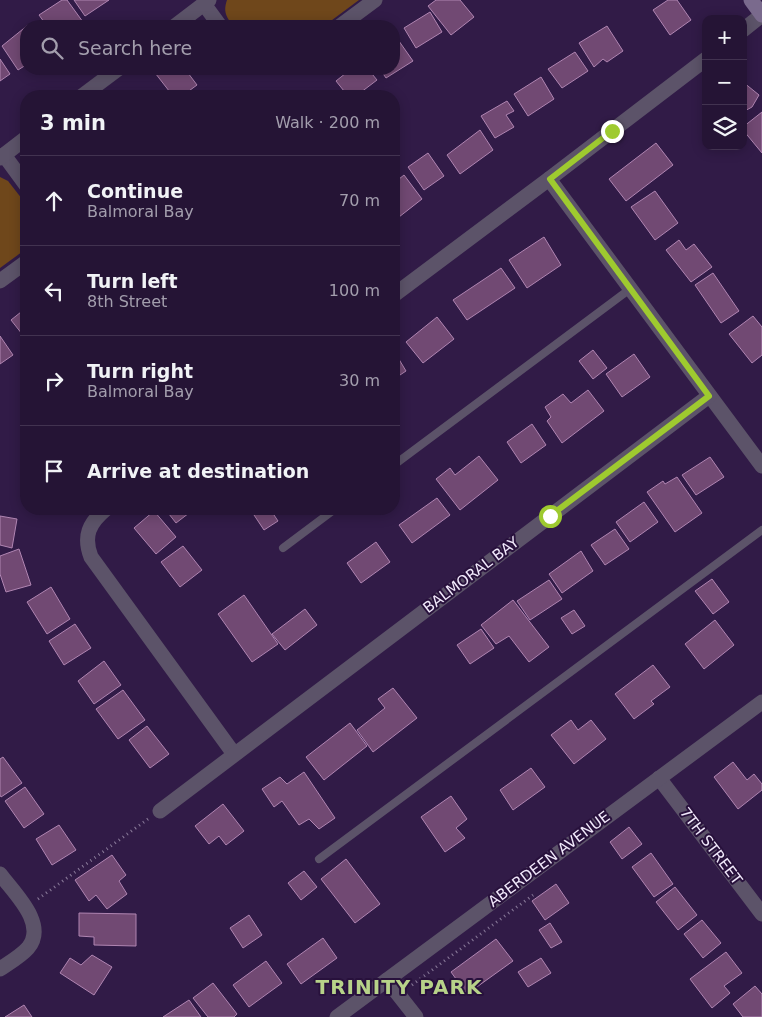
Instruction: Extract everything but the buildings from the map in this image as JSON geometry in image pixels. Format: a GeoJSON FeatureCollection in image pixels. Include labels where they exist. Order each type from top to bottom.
{"type":"FeatureCollection","features":[{"type":"Feature","properties":{"kind":"street"},"geometry":{"type":"LineString","coordinates":[[348,20],[375,0]]}},
{"type":"Feature","properties":{"kind":"street"},"geometry":{"type":"LineString","coordinates":[[747,27],[762,15],[751,0]]}},
{"type":"Feature","properties":{"kind":"street"},"geometry":{"type":"LineString","coordinates":[[182,20],[207,2],[217,20]]}},
{"type":"Feature","properties":{"kind":"street"},"geometry":{"type":"LineString","coordinates":[[400,291],[550,179],[705,60]]}},
{"type":"Feature","properties":{"kind":"street"},"geometry":{"type":"LineString","coordinates":[[90,90],[110,75]]}},
{"type":"Feature","properties":{"kind":"street"},"geometry":{"type":"LineString","coordinates":[[20,142],[2,156],[20,178]]}},
{"type":"Feature","properties":{"kind":"street"},"geometry":{"type":"LineString","coordinates":[[550,179],[762,466]]}},
{"type":"Feature","properties":{"kind":"street"},"geometry":{"type":"LineString","coordinates":[[0,281],[20,266]]}},
{"type":"Feature","properties":{"kind":"street","name":"BALMORAL BAY"},"geometry":{"type":"LineString","coordinates":[[162,809],[709,396]]}},
{"type":"Feature","properties":{"kind":"street"},"geometry":{"type":"LineString","coordinates":[[99,515],[88,531],[87,543],[91,557],[234,754]]}},
{"type":"Feature","properties":{"kind":"street","name":"ABERDEEN AVENUE"},"geometry":{"type":"LineString","coordinates":[[337,1017],[762,702]]}},
{"type":"Feature","properties":{"kind":"street","name":"7TH STREET"},"geometry":{"type":"LineString","coordinates":[[659,778],[762,914]]}},
{"type":"Feature","properties":{"kind":"street"},"geometry":{"type":"LineString","coordinates":[[0,874],[30,914],[34,923],[33,940],[27,949],[0,969]]}},
{"type":"Feature","properties":{"kind":"street"},"geometry":{"type":"LineString","coordinates":[[387,980],[416,1017]]}},
{"type":"Feature","properties":{"kind":"lane"},"geometry":{"type":"LineString","coordinates":[[400,461],[630,289]]}},
{"type":"Feature","properties":{"kind":"lane"},"geometry":{"type":"LineString","coordinates":[[283,548],[328,515]]}},
{"type":"Feature","properties":{"kind":"lane"},"geometry":{"type":"LineString","coordinates":[[319,859],[762,530]]}},
{"type":"Feature","properties":{"kind":"path"},"geometry":{"type":"LineString","coordinates":[[39,899],[152,816],[162,813],[162,809]]}},
{"type":"Feature","properties":{"kind":"shaded area"},"geometry":{"type":"Polygon","coordinates":[[[227,0],[359,0],[332,20],[230,20],[225,8],[227,0]]]}},
{"type":"Feature","properties":{"kind":"shaded area"},"geometry":{"type":"Polygon","coordinates":[[[0,177],[8,181],[20,196],[20,253],[0,268],[0,177]]]}},
{"type":"Feature","properties":{"kind":"district","name":"TRINITY PARK"},"geometry":{"type":"Point","coordinates":[399,987]}},
{"type":"Feature","properties":{"kind":"route"},"geometry":{"type":"LineString","coordinates":[[550,516],[709,396],[550,179],[612,131]]}}]}
